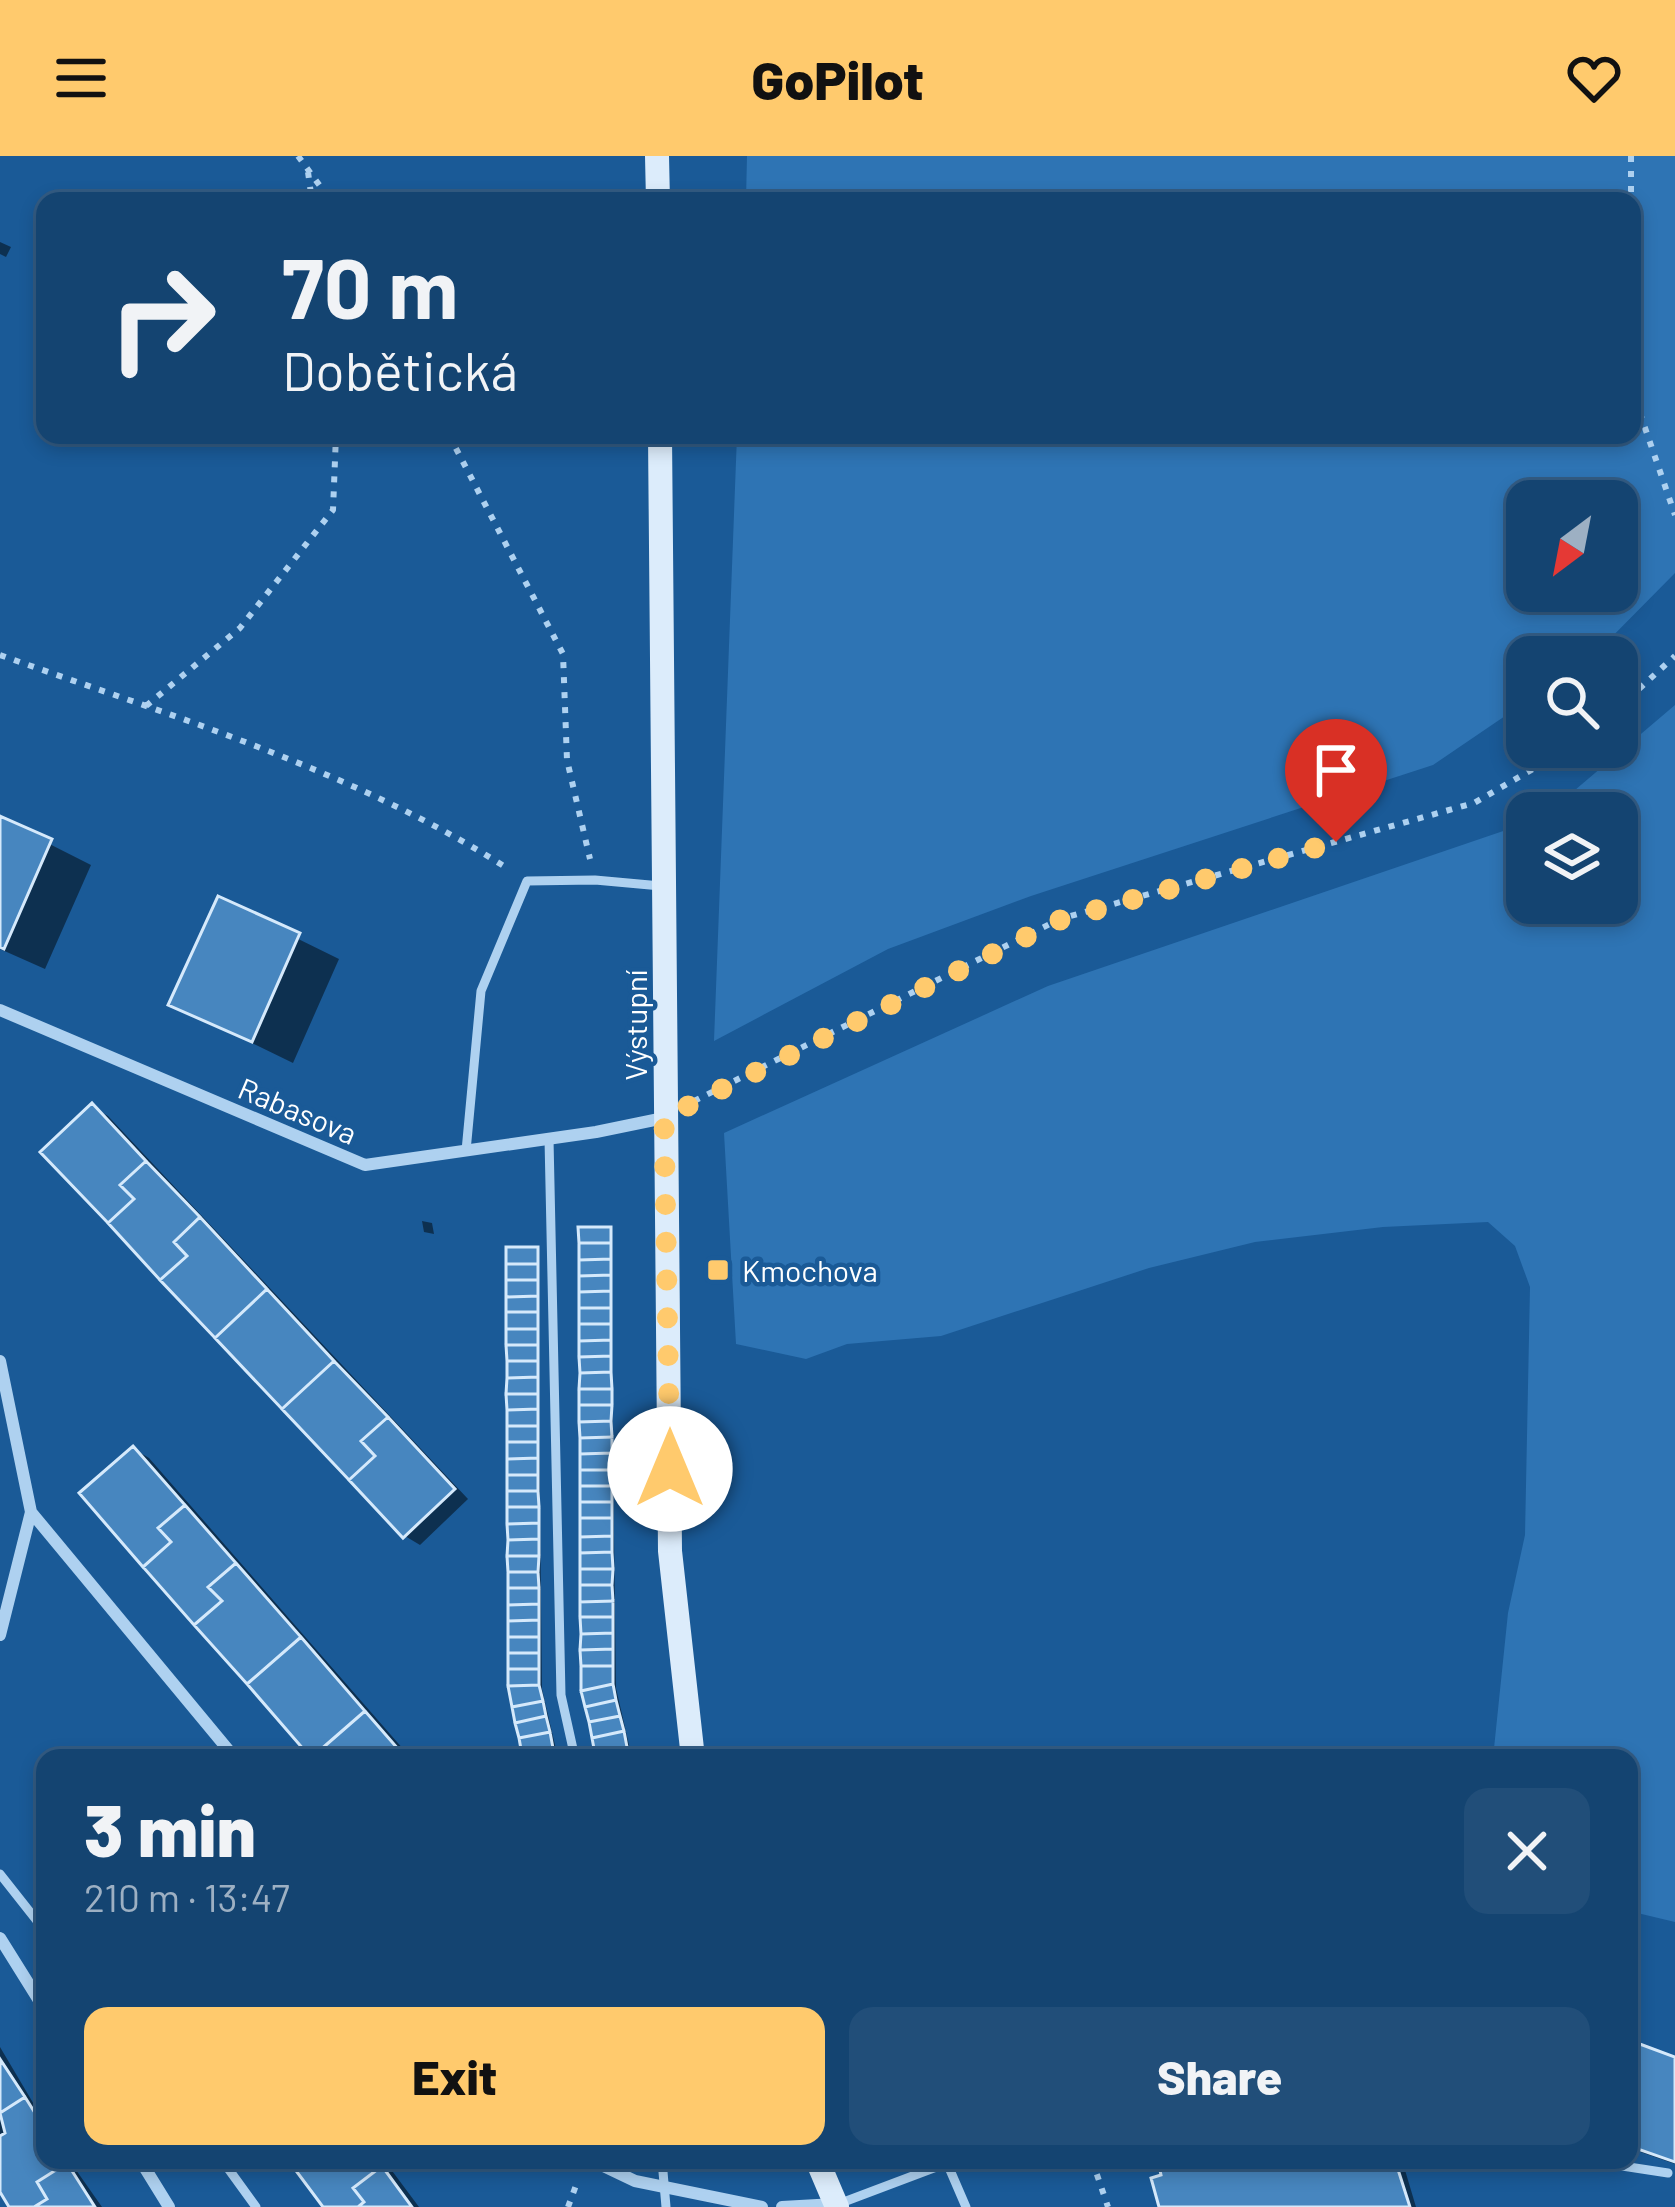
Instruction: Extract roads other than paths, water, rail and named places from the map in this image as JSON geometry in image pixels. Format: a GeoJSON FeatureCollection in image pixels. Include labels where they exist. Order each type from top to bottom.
{"type":"FeatureCollection","features":[{"type":"Feature","properties":{"kind":"street"},"geometry":{"type":"LineString","coordinates":[[657,156],[658,192]]}},
{"type":"Feature","properties":{"kind":"street","name":"Výstupní"},"geometry":{"type":"LineString","coordinates":[[660,444],[670,1551],[692,1749]]}},
{"type":"Feature","properties":{"kind":"street","name":"Rabasova"},"geometry":{"type":"LineString","coordinates":[[0,1010],[365,1165],[664,1118]]}},
{"type":"Feature","properties":{"kind":"street"},"geometry":{"type":"LineString","coordinates":[[0,1361],[31,1512],[0,1636]]}},
{"type":"Feature","properties":{"kind":"street"},"geometry":{"type":"LineString","coordinates":[[31,1512],[228,1749]]}},
{"type":"Feature","properties":{"kind":"street"},"geometry":{"type":"LineString","coordinates":[[0,1938],[36,1996]]}},
{"type":"Feature","properties":{"kind":"street"},"geometry":{"type":"LineString","coordinates":[[146,2169],[169,2207]]}},
{"type":"Feature","properties":{"kind":"street"},"geometry":{"type":"LineString","coordinates":[[615,2169],[668,2189],[762,2207]]}},
{"type":"Feature","properties":{"kind":"street"},"geometry":{"type":"LineString","coordinates":[[782,2207],[836,2206],[821,2169]]}},
{"type":"Feature","properties":{"kind":"lane"},"geometry":{"type":"LineString","coordinates":[[466,1151],[481,991],[527,881],[596,880],[665,887]]}},
{"type":"Feature","properties":{"kind":"lane"},"geometry":{"type":"LineString","coordinates":[[549,1139],[561,1695],[572,1749]]}},
{"type":"Feature","properties":{"kind":"lane"},"geometry":{"type":"LineString","coordinates":[[0,1874],[36,1920]]}},
{"type":"Feature","properties":{"kind":"lane"},"geometry":{"type":"LineString","coordinates":[[229,2169],[256,2207]]}},
{"type":"Feature","properties":{"kind":"lane"},"geometry":{"type":"LineString","coordinates":[[664,2169],[666,2207]]}},
{"type":"Feature","properties":{"kind":"lane"},"geometry":{"type":"LineString","coordinates":[[836,2206],[931,2169]]}},
{"type":"Feature","properties":{"kind":"lane"},"geometry":{"type":"LineString","coordinates":[[954,2169],[966,2207]]}},
{"type":"Feature","properties":{"kind":"lane"},"geometry":{"type":"LineString","coordinates":[[1638,2169],[1668,2174]]}},
{"type":"Feature","properties":{"kind":"place","name":"Kmochova"},"geometry":{"type":"Point","coordinates":[718,1270]}}]}
